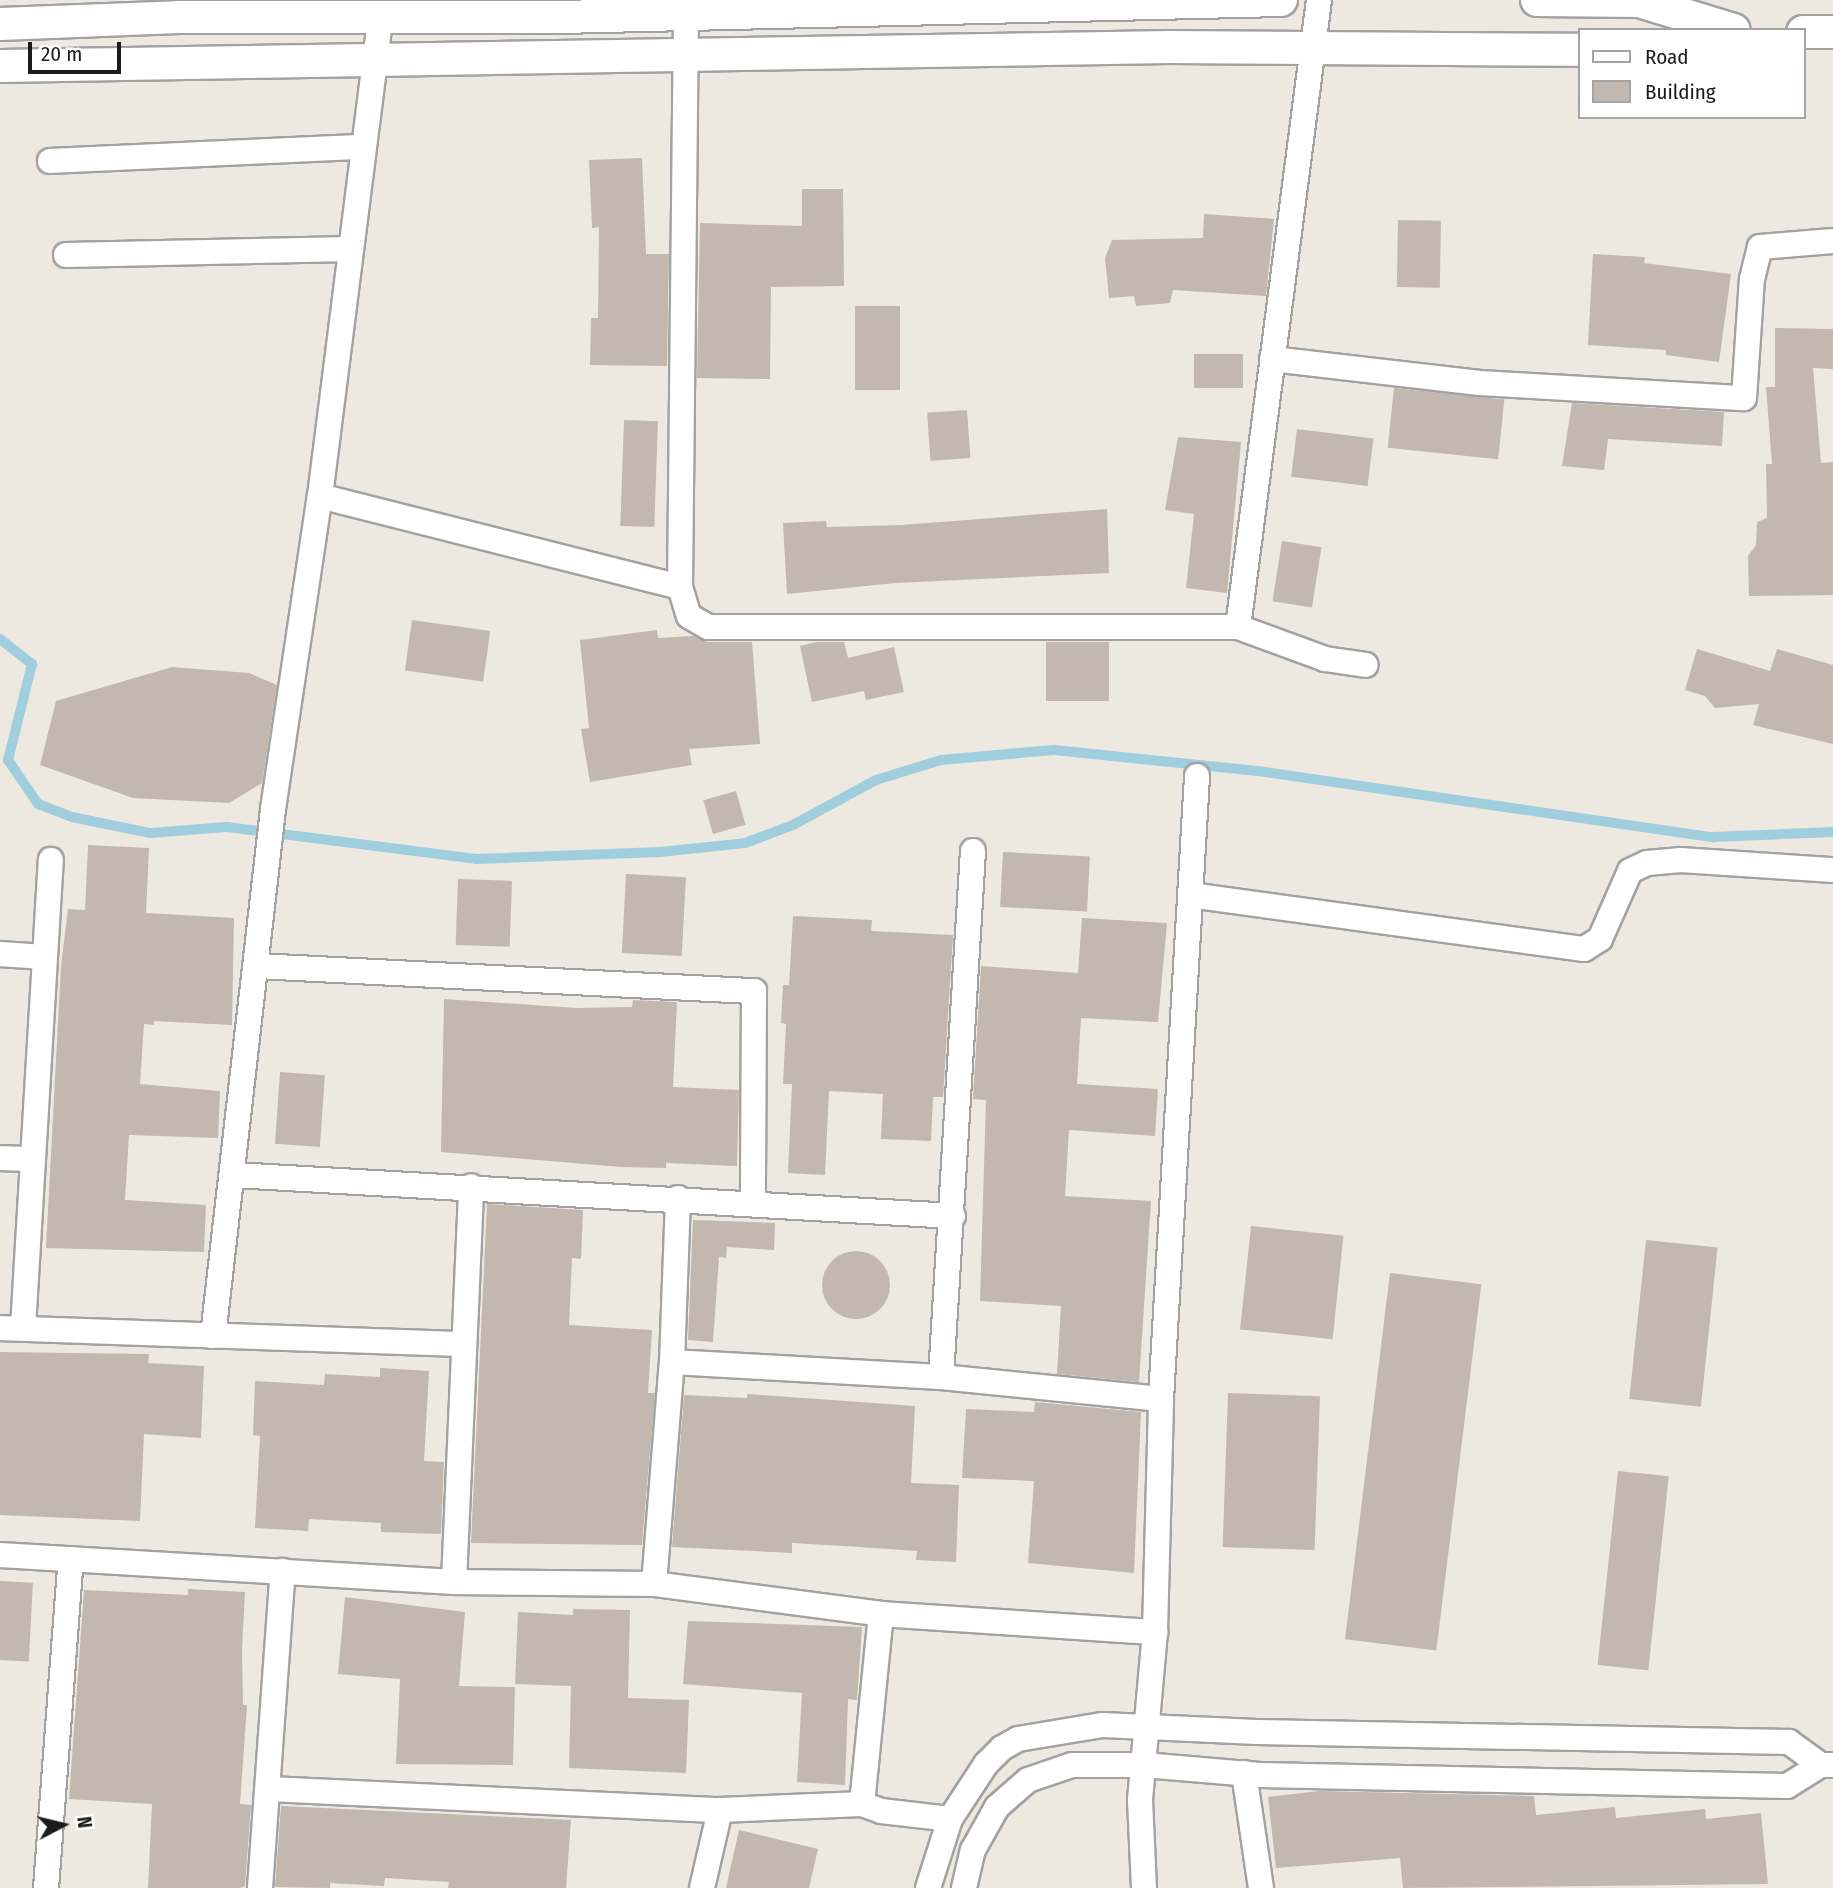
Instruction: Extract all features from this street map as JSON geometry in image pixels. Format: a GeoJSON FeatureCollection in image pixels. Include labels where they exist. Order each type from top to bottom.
{"type":"FeatureCollection","features":[{"type":"Feature","properties":{"kind":"street"},"geometry":{"type":"LineString","coordinates":[[0,24],[381,16],[560,9],[686,14],[1280,0]]}},
{"type":"Feature","properties":{"kind":"street"},"geometry":{"type":"LineString","coordinates":[[1238,627],[1319,0]]}},
{"type":"Feature","properties":{"kind":"street"},"geometry":{"type":"LineString","coordinates":[[1537,0],[1639,1],[1727,28]]}},
{"type":"Feature","properties":{"kind":"street"},"geometry":{"type":"LineString","coordinates":[[686,14],[680,587],[689,616],[708,626],[1238,627],[1325,659],[1366,665]]}},
{"type":"Feature","properties":{"kind":"street"},"geometry":{"type":"LineString","coordinates":[[213,1336],[234,1175],[273,809],[320,496],[362,147],[381,16]]}},
{"type":"Feature","properties":{"kind":"street"},"geometry":{"type":"LineString","coordinates":[[1805,33],[1833,32]]}},
{"type":"Feature","properties":{"kind":"street"},"geometry":{"type":"LineString","coordinates":[[0,66],[685,54],[1312,48],[1577,50]]}},
{"type":"Feature","properties":{"kind":"street"},"geometry":{"type":"LineString","coordinates":[[50,162],[362,147]]}},
{"type":"Feature","properties":{"kind":"street"},"geometry":{"type":"LineString","coordinates":[[1272,359],[1480,383],[1744,398],[1752,279],[1760,247],[1833,241]]}},
{"type":"Feature","properties":{"kind":"street"},"geometry":{"type":"LineString","coordinates":[[66,255],[350,249]]}},
{"type":"Feature","properties":{"kind":"street"},"geometry":{"type":"LineString","coordinates":[[320,496],[680,587]]}},
{"type":"Feature","properties":{"kind":"street"},"geometry":{"type":"LineString","coordinates":[[1144,1888],[1140,1800],[1155,1632],[1161,1399],[1197,776]]}},
{"type":"Feature","properties":{"kind":"street"},"geometry":{"type":"LineString","coordinates":[[941,1377],[953,1216],[973,851]]}},
{"type":"Feature","properties":{"kind":"street"},"geometry":{"type":"LineString","coordinates":[[51,860],[31,1160],[11,1328],[462,1344]]}},
{"type":"Feature","properties":{"kind":"street"},"geometry":{"type":"LineString","coordinates":[[1190,895],[1584,949],[1600,939],[1630,871],[1647,863],[1681,860],[1833,870]]}},
{"type":"Feature","properties":{"kind":"street"},"geometry":{"type":"LineString","coordinates":[[0,954],[43,957]]}},
{"type":"Feature","properties":{"kind":"street"},"geometry":{"type":"LineString","coordinates":[[257,966],[754,991],[753,1201]]}},
{"type":"Feature","properties":{"kind":"street"},"geometry":{"type":"LineString","coordinates":[[0,1158],[31,1160]]}},
{"type":"Feature","properties":{"kind":"street"},"geometry":{"type":"LineString","coordinates":[[234,1175],[753,1201],[953,1216]]}},
{"type":"Feature","properties":{"kind":"street"},"geometry":{"type":"LineString","coordinates":[[454,1582],[462,1344],[471,1185]]}},
{"type":"Feature","properties":{"kind":"street"},"geometry":{"type":"LineString","coordinates":[[654,1584],[671,1362],[678,1198]]}},
{"type":"Feature","properties":{"kind":"street"},"geometry":{"type":"LineString","coordinates":[[671,1362],[941,1377],[1161,1399]]}},
{"type":"Feature","properties":{"kind":"street"},"geometry":{"type":"LineString","coordinates":[[0,1555],[454,1582],[654,1584],[881,1614],[1155,1632]]}},
{"type":"Feature","properties":{"kind":"street"},"geometry":{"type":"LineString","coordinates":[[46,1888],[71,1559]]}},
{"type":"Feature","properties":{"kind":"street"},"geometry":{"type":"LineString","coordinates":[[260,1888],[283,1571]]}},
{"type":"Feature","properties":{"kind":"street"},"geometry":{"type":"LineString","coordinates":[[862,1804],[881,1614]]}},
{"type":"Feature","properties":{"kind":"street"},"geometry":{"type":"LineString","coordinates":[[928,1888],[950,1819],[986,1764],[1018,1739],[1103,1725],[1257,1732],[1789,1742],[1827,1765]]}},
{"type":"Feature","properties":{"kind":"street"},"geometry":{"type":"LineString","coordinates":[[964,1888],[974,1850],[997,1807],[1028,1780],[1072,1765],[1144,1765],[1244,1773],[1787,1786],[1827,1765]]}},
{"type":"Feature","properties":{"kind":"street"},"geometry":{"type":"LineString","coordinates":[[1244,1773],[1261,1888]]}},
{"type":"Feature","properties":{"kind":"street"},"geometry":{"type":"LineString","coordinates":[[269,1789],[720,1810],[862,1804],[881,1811],[950,1819]]}},
{"type":"Feature","properties":{"kind":"street"},"geometry":{"type":"LineString","coordinates":[[702,1888],[720,1810]]}},
{"type":"Feature","properties":{"kind":"building"},"geometry":{"type":"Polygon","coordinates":[[[642,158],[646,254],[669,254],[667,366],[590,365],[591,318],[598,318],[599,227],[592,228],[589,160],[642,158]]]}},
{"type":"Feature","properties":{"kind":"building"},"geometry":{"type":"Polygon","coordinates":[[[802,189],[843,189],[844,286],[771,287],[770,379],[697,378],[700,223],[802,226],[802,189]]]}},
{"type":"Feature","properties":{"kind":"building"},"geometry":{"type":"Polygon","coordinates":[[[1204,214],[1274,219],[1266,296],[1173,290],[1170,303],[1136,306],[1134,296],[1109,298],[1105,258],[1112,240],[1203,238],[1204,214]]]}},
{"type":"Feature","properties":{"kind":"building"},"geometry":{"type":"Polygon","coordinates":[[[1398,220],[1441,221],[1440,288],[1397,287],[1398,220]]]}},
{"type":"Feature","properties":{"kind":"building"},"geometry":{"type":"Polygon","coordinates":[[[1593,254],[1645,257],[1644,263],[1731,274],[1719,362],[1666,355],[1666,350],[1588,345],[1593,254]]]}},
{"type":"Feature","properties":{"kind":"building"},"geometry":{"type":"Polygon","coordinates":[[[855,306],[900,306],[900,390],[855,390],[855,306]]]}},
{"type":"Feature","properties":{"kind":"building"},"geometry":{"type":"Polygon","coordinates":[[[1775,328],[1833,329],[1833,369],[1813,368],[1821,463],[1833,462],[1833,595],[1749,596],[1748,556],[1756,545],[1757,522],[1767,518],[1766,464],[1772,464],[1766,387],[1775,387],[1775,328]]]}},
{"type":"Feature","properties":{"kind":"building"},"geometry":{"type":"Polygon","coordinates":[[[1194,354],[1243,354],[1243,388],[1194,388],[1194,354]]]}},
{"type":"Feature","properties":{"kind":"building"},"geometry":{"type":"Polygon","coordinates":[[[1394,388],[1504,400],[1498,459],[1388,448],[1394,388]]]}},
{"type":"Feature","properties":{"kind":"building"},"geometry":{"type":"Polygon","coordinates":[[[1572,403],[1724,412],[1722,446],[1608,439],[1604,470],[1562,466],[1572,403]]]}},
{"type":"Feature","properties":{"kind":"building"},"geometry":{"type":"Polygon","coordinates":[[[967,410],[970,458],[930,461],[927,413],[967,410]]]}},
{"type":"Feature","properties":{"kind":"building"},"geometry":{"type":"Polygon","coordinates":[[[624,420],[658,421],[654,527],[620,526],[624,420]]]}},
{"type":"Feature","properties":{"kind":"building"},"geometry":{"type":"Polygon","coordinates":[[[1297,429],[1373,438],[1368,486],[1291,477],[1297,429]]]}},
{"type":"Feature","properties":{"kind":"building"},"geometry":{"type":"Polygon","coordinates":[[[1178,437],[1241,442],[1227,593],[1186,588],[1194,514],[1165,510],[1178,437]]]}},
{"type":"Feature","properties":{"kind":"building"},"geometry":{"type":"Polygon","coordinates":[[[1107,509],[1109,573],[895,583],[787,594],[783,523],[826,521],[827,527],[902,525],[1107,509]]]}},
{"type":"Feature","properties":{"kind":"building"},"geometry":{"type":"Polygon","coordinates":[[[1282,541],[1322,547],[1312,608],[1272,601],[1282,541]]]}},
{"type":"Feature","properties":{"kind":"building"},"geometry":{"type":"Polygon","coordinates":[[[412,620],[490,631],[483,681],[405,671],[412,620]]]}},
{"type":"Feature","properties":{"kind":"building"},"geometry":{"type":"Polygon","coordinates":[[[657,630],[658,638],[693,636],[708,642],[752,642],[760,744],[689,749],[692,765],[590,782],[581,729],[589,728],[580,640],[657,630]]]}},
{"type":"Feature","properties":{"kind":"building"},"geometry":{"type":"Polygon","coordinates":[[[816,642],[844,642],[848,658],[894,647],[904,692],[866,700],[864,691],[812,702],[800,646],[816,642]]]}},
{"type":"Feature","properties":{"kind":"building"},"geometry":{"type":"Polygon","coordinates":[[[1046,642],[1109,642],[1109,701],[1046,701],[1046,642]]]}},
{"type":"Feature","properties":{"kind":"building"},"geometry":{"type":"Polygon","coordinates":[[[1697,649],[1770,671],[1777,649],[1833,665],[1833,744],[1753,725],[1759,704],[1715,708],[1705,696],[1685,690],[1697,649]]]}},
{"type":"Feature","properties":{"kind":"building"},"geometry":{"type":"Polygon","coordinates":[[[172,667],[249,673],[277,685],[262,783],[229,803],[133,798],[40,765],[56,701],[172,667]]]}},
{"type":"Feature","properties":{"kind":"building"},"geometry":{"type":"Polygon","coordinates":[[[736,791],[746,825],[713,834],[703,800],[736,791]]]}},
{"type":"Feature","properties":{"kind":"building"},"geometry":{"type":"Polygon","coordinates":[[[88,845],[149,848],[146,913],[234,918],[232,1025],[154,1021],[154,1025],[144,1024],[140,1084],[220,1091],[218,1138],[129,1135],[125,1200],[206,1205],[204,1252],[46,1248],[61,966],[68,909],[85,910],[88,845]]]}},
{"type":"Feature","properties":{"kind":"building"},"geometry":{"type":"Polygon","coordinates":[[[1003,852],[1090,857],[1087,911],[1000,907],[1003,852]]]}},
{"type":"Feature","properties":{"kind":"building"},"geometry":{"type":"Polygon","coordinates":[[[626,874],[686,877],[682,956],[622,953],[626,874]]]}},
{"type":"Feature","properties":{"kind":"building"},"geometry":{"type":"Polygon","coordinates":[[[458,879],[512,881],[510,947],[456,945],[458,879]]]}},
{"type":"Feature","properties":{"kind":"building"},"geometry":{"type":"Polygon","coordinates":[[[793,916],[872,920],[871,931],[953,935],[943,1097],[933,1097],[931,1141],[881,1139],[883,1094],[829,1091],[825,1175],[788,1173],[792,1084],[783,1084],[786,1024],[781,1023],[783,985],[789,985],[793,916]]]}},
{"type":"Feature","properties":{"kind":"building"},"geometry":{"type":"Polygon","coordinates":[[[1082,918],[1167,923],[1158,1022],[1081,1018],[1077,1084],[1158,1089],[1155,1136],[1069,1130],[1065,1196],[1151,1201],[1139,1382],[1057,1374],[1061,1306],[980,1301],[986,1100],[973,1099],[981,966],[1078,973],[1082,918]]]}},
{"type":"Feature","properties":{"kind":"building"},"geometry":{"type":"Polygon","coordinates":[[[444,999],[577,1008],[632,1007],[633,1000],[677,1002],[673,1087],[739,1090],[737,1166],[666,1163],[666,1168],[621,1167],[441,1152],[444,999]]]}},
{"type":"Feature","properties":{"kind":"building"},"geometry":{"type":"Polygon","coordinates":[[[280,1072],[325,1075],[320,1147],[275,1144],[280,1072]]]}},
{"type":"Feature","properties":{"kind":"building"},"geometry":{"type":"Polygon","coordinates":[[[487,1204],[583,1210],[581,1259],[572,1258],[569,1325],[652,1330],[648,1393],[655,1393],[642,1545],[471,1543],[487,1204]]]}},
{"type":"Feature","properties":{"kind":"building"},"geometry":{"type":"Polygon","coordinates":[[[693,1220],[775,1223],[774,1250],[727,1247],[726,1258],[719,1257],[713,1342],[688,1340],[693,1220]]]}},
{"type":"Feature","properties":{"kind":"building"},"geometry":{"type":"Polygon","coordinates":[[[1251,1226],[1343,1236],[1333,1339],[1240,1329],[1251,1226]]]}},
{"type":"Feature","properties":{"kind":"building"},"geometry":{"type":"Polygon","coordinates":[[[1646,1240],[1718,1248],[1701,1407],[1629,1399],[1646,1240]]]}},
{"type":"Feature","properties":{"kind":"building"},"geometry":{"type":"Polygon","coordinates":[[[863,1251],[884,1266],[890,1278],[888,1298],[880,1309],[863,1319],[849,1319],[832,1309],[824,1298],[822,1278],[832,1261],[843,1253],[863,1251]]]}},
{"type":"Feature","properties":{"kind":"building"},"geometry":{"type":"Polygon","coordinates":[[[1390,1273],[1481,1284],[1436,1650],[1345,1639],[1390,1273]]]}},
{"type":"Feature","properties":{"kind":"building"},"geometry":{"type":"Polygon","coordinates":[[[0,1352],[149,1354],[148,1363],[204,1366],[201,1438],[144,1434],[140,1521],[0,1515],[0,1352]]]}},
{"type":"Feature","properties":{"kind":"building"},"geometry":{"type":"Polygon","coordinates":[[[380,1368],[429,1371],[424,1461],[444,1462],[441,1534],[381,1532],[381,1523],[309,1519],[308,1531],[255,1528],[260,1436],[253,1435],[255,1381],[324,1385],[325,1374],[380,1377],[380,1368]]]}},
{"type":"Feature","properties":{"kind":"building"},"geometry":{"type":"Polygon","coordinates":[[[1228,1393],[1320,1396],[1315,1550],[1223,1547],[1228,1393]]]}},
{"type":"Feature","properties":{"kind":"building"},"geometry":{"type":"Polygon","coordinates":[[[747,1394],[915,1406],[911,1483],[959,1485],[956,1562],[916,1560],[917,1551],[792,1543],[792,1553],[672,1547],[684,1395],[747,1398],[747,1394]]]}},
{"type":"Feature","properties":{"kind":"building"},"geometry":{"type":"Polygon","coordinates":[[[1035,1402],[1141,1412],[1134,1573],[1028,1563],[1034,1481],[962,1478],[966,1409],[1034,1412],[1035,1402]]]}},
{"type":"Feature","properties":{"kind":"building"},"geometry":{"type":"Polygon","coordinates":[[[1618,1471],[1669,1476],[1648,1670],[1598,1665],[1618,1471]]]}},
{"type":"Feature","properties":{"kind":"building"},"geometry":{"type":"Polygon","coordinates":[[[0,1581],[33,1583],[29,1662],[0,1660],[0,1581]]]}},
{"type":"Feature","properties":{"kind":"building"},"geometry":{"type":"Polygon","coordinates":[[[188,1589],[245,1592],[242,1650],[243,1705],[247,1705],[240,1804],[251,1805],[245,1886],[240,1888],[148,1888],[152,1804],[69,1799],[84,1590],[188,1595],[188,1589]]]}},
{"type":"Feature","properties":{"kind":"building"},"geometry":{"type":"Polygon","coordinates":[[[345,1597],[465,1612],[459,1686],[515,1687],[513,1765],[396,1764],[400,1679],[338,1674],[345,1597]]]}},
{"type":"Feature","properties":{"kind":"building"},"geometry":{"type":"Polygon","coordinates":[[[573,1609],[630,1610],[628,1698],[689,1700],[686,1773],[569,1768],[571,1686],[515,1684],[518,1612],[573,1615],[573,1609]]]}},
{"type":"Feature","properties":{"kind":"building"},"geometry":{"type":"Polygon","coordinates":[[[688,1621],[862,1627],[857,1700],[848,1699],[845,1785],[797,1782],[802,1693],[683,1684],[688,1621]]]}},
{"type":"Feature","properties":{"kind":"building"},"geometry":{"type":"Polygon","coordinates":[[[1319,1791],[1534,1796],[1536,1815],[1615,1807],[1616,1818],[1705,1809],[1706,1819],[1761,1813],[1768,1884],[1403,1888],[1400,1858],[1276,1868],[1268,1797],[1319,1791]]]}},
{"type":"Feature","properties":{"kind":"building"},"geometry":{"type":"Polygon","coordinates":[[[281,1806],[571,1820],[566,1888],[448,1888],[449,1882],[385,1878],[384,1886],[330,1883],[330,1888],[275,1887],[281,1806]]]}},
{"type":"Feature","properties":{"kind":"building"},"geometry":{"type":"Polygon","coordinates":[[[739,1830],[818,1849],[809,1888],[726,1888],[739,1830]]]}},
{"type":"Feature","properties":{"kind":"waterway"},"geometry":{"type":"LineString","coordinates":[[0,639],[32,664],[8,760],[38,804],[72,817],[150,833],[227,827],[476,859],[660,852],[745,843],[793,825],[876,780],[941,760],[1054,750],[1258,771],[1713,837],[1833,832]]}}]}
